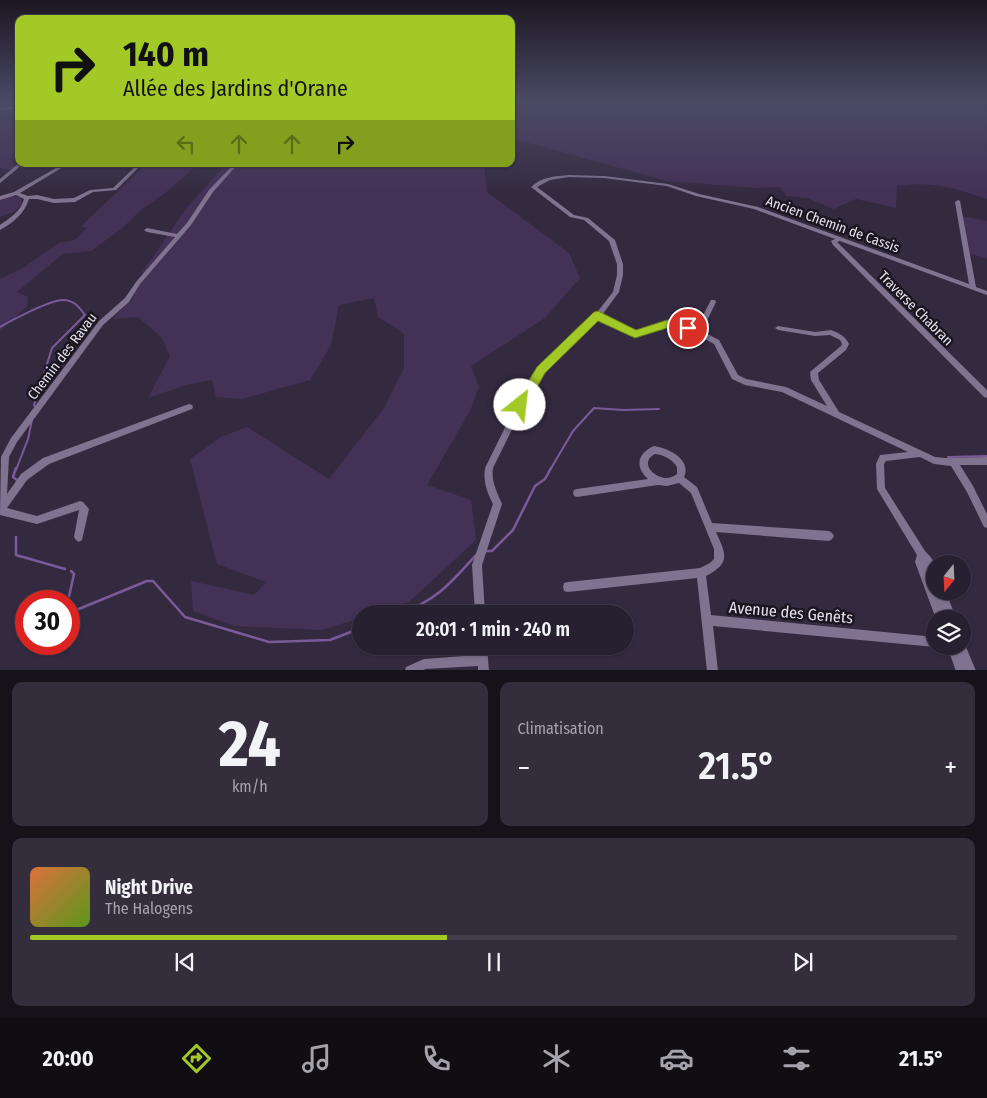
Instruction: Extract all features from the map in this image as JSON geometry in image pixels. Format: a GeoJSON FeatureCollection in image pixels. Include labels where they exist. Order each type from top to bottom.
{"type":"FeatureCollection","features":[{"type":"Feature","properties":{"kind":"street"},"geometry":{"type":"LineString","coordinates":[[0,182],[18,167]]}},
{"type":"Feature","properties":{"kind":"street"},"geometry":{"type":"LineString","coordinates":[[0,198],[16,192],[61,167]]}},
{"type":"Feature","properties":{"kind":"street"},"geometry":{"type":"LineString","coordinates":[[16,192],[27,198],[36,197],[64,202],[75,200],[92,191],[114,189],[137,167]]}},
{"type":"Feature","properties":{"kind":"street","name":"Chemin des Ravau"},"geometry":{"type":"LineString","coordinates":[[0,511],[4,457],[14,440],[101,323],[127,300],[138,283],[234,167]]}},
{"type":"Feature","properties":{"kind":"street","name":"Ancien Chemin de Cassis"},"geometry":{"type":"LineString","coordinates":[[598,315],[616,292],[620,275],[620,264],[614,244],[598,226],[586,219],[572,216],[534,188],[536,185],[549,179],[569,176],[604,177],[668,185],[698,195],[756,208],[987,293]]}},
{"type":"Feature","properties":{"kind":"street"},"geometry":{"type":"LineString","coordinates":[[0,228],[18,214],[27,198]]}},
{"type":"Feature","properties":{"kind":"street"},"geometry":{"type":"LineString","coordinates":[[958,202],[973,288]]}},
{"type":"Feature","properties":{"kind":"street"},"geometry":{"type":"LineString","coordinates":[[147,230],[177,236]]}},
{"type":"Feature","properties":{"kind":"street","name":"Traverse Chabran"},"geometry":{"type":"LineString","coordinates":[[840,239],[834,241],[835,244],[987,395]]}},
{"type":"Feature","properties":{"kind":"street"},"geometry":{"type":"LineString","coordinates":[[698,332],[713,302]]}},
{"type":"Feature","properties":{"kind":"street"},"geometry":{"type":"LineString","coordinates":[[480,605],[478,565],[498,504],[490,491],[487,477],[489,468],[528,390],[541,370],[598,315],[605,321],[635,334],[667,324],[698,332],[717,342],[730,371],[735,377],[746,382],[783,389],[934,460],[953,462],[987,461]]}},
{"type":"Feature","properties":{"kind":"street"},"geometry":{"type":"LineString","coordinates":[[778,328],[815,334],[831,332],[842,338],[846,344],[844,348],[814,372],[815,380],[836,414]]}},
{"type":"Feature","properties":{"kind":"street"},"geometry":{"type":"LineString","coordinates":[[78,537],[84,509],[80,505],[37,520],[0,511],[24,477],[46,461],[189,407]]}},
{"type":"Feature","properties":{"kind":"street"},"geometry":{"type":"LineString","coordinates":[[889,456],[895,449],[896,442]]}},
{"type":"Feature","properties":{"kind":"street"},"geometry":{"type":"LineString","coordinates":[[660,481],[647,473],[644,468],[644,456],[654,450],[667,452],[678,460],[681,466],[678,477]]}},
{"type":"Feature","properties":{"kind":"street"},"geometry":{"type":"LineString","coordinates":[[921,454],[883,458],[880,464],[881,490],[926,558]]}},
{"type":"Feature","properties":{"kind":"street"},"geometry":{"type":"LineString","coordinates":[[953,462],[970,489],[987,524]]}},
{"type":"Feature","properties":{"kind":"street"},"geometry":{"type":"LineString","coordinates":[[577,493],[660,481],[667,482],[678,477]]}},
{"type":"Feature","properties":{"kind":"street"},"geometry":{"type":"LineString","coordinates":[[568,587],[701,573],[717,564],[720,558],[711,527],[694,490],[678,477]]}},
{"type":"Feature","properties":{"kind":"street"},"geometry":{"type":"LineString","coordinates":[[711,527],[829,536]]}},
{"type":"Feature","properties":{"kind":"street"},"geometry":{"type":"LineString","coordinates":[[922,554],[920,562],[938,610]]}},
{"type":"Feature","properties":{"kind":"street"},"geometry":{"type":"LineString","coordinates":[[701,573],[713,670]]}},
{"type":"Feature","properties":{"kind":"street","name":"Avenue des Genêts"},"geometry":{"type":"LineString","coordinates":[[707,620],[926,641]]}},
{"type":"Feature","properties":{"kind":"street"},"geometry":{"type":"LineString","coordinates":[[960,655],[962,670]]}},
{"type":"Feature","properties":{"kind":"street"},"geometry":{"type":"LineString","coordinates":[[963,655],[971,670]]}},
{"type":"Feature","properties":{"kind":"street"},"geometry":{"type":"LineString","coordinates":[[410,670],[424,664],[483,665]]}},
{"type":"Feature","properties":{"kind":"shaded area"},"geometry":{"type":"Polygon","coordinates":[[[0,132],[15,132],[15,155],[11,159],[15,166],[10,170],[0,168],[0,132]]]}},
{"type":"Feature","properties":{"kind":"shaded area"},"geometry":{"type":"Polygon","coordinates":[[[515,132],[987,132],[987,199],[943,187],[921,184],[897,186],[896,208],[856,199],[834,209],[807,198],[786,196],[780,187],[758,188],[667,181],[515,139],[515,132]]]}},
{"type":"Feature","properties":{"kind":"shaded area"},"geometry":{"type":"Polygon","coordinates":[[[144,167],[195,167],[169,190],[141,210],[121,229],[91,251],[63,254],[17,292],[28,297],[27,306],[0,331],[0,279],[23,268],[59,243],[75,240],[87,228],[81,226],[144,167]]]}},
{"type":"Feature","properties":{"kind":"shaded area"},"geometry":{"type":"Polygon","coordinates":[[[223,167],[484,167],[487,192],[569,253],[580,278],[545,318],[471,366],[479,387],[470,411],[427,485],[471,500],[476,540],[409,602],[400,605],[352,605],[352,621],[321,630],[234,626],[193,611],[191,581],[254,595],[266,582],[217,564],[190,459],[221,437],[247,427],[329,479],[384,408],[404,368],[404,334],[378,317],[374,298],[339,305],[331,345],[310,380],[242,399],[216,397],[212,380],[186,385],[148,398],[170,356],[161,337],[138,317],[112,319],[132,300],[143,271],[185,210],[223,167]]]}},
{"type":"Feature","properties":{"kind":"shaded area"},"geometry":{"type":"Polygon","coordinates":[[[12,196],[20,197],[23,203],[14,212],[0,217],[0,199],[12,196]]]}},
{"type":"Feature","properties":{"kind":"shaded area"},"geometry":{"type":"Polygon","coordinates":[[[961,216],[987,221],[987,258],[966,253],[961,216]]]}},
{"type":"Feature","properties":{"kind":"waterway"},"geometry":{"type":"LineString","coordinates":[[0,327],[22,315],[63,300],[73,303],[85,315],[52,348],[34,405],[36,408]]}},
{"type":"Feature","properties":{"kind":"waterway"},"geometry":{"type":"LineString","coordinates":[[550,470],[573,431],[594,408],[623,410],[659,409]]}},
{"type":"Feature","properties":{"kind":"waterway"},"geometry":{"type":"LineString","coordinates":[[16,470],[28,439],[32,420]]}},
{"type":"Feature","properties":{"kind":"waterway"},"geometry":{"type":"LineString","coordinates":[[948,457],[987,456]]}},
{"type":"Feature","properties":{"kind":"waterway"},"geometry":{"type":"LineString","coordinates":[[16,468],[13,477],[17,480]]}},
{"type":"Feature","properties":{"kind":"waterway"},"geometry":{"type":"LineString","coordinates":[[486,551],[492,551],[513,530],[535,486],[545,479],[551,468]]}},
{"type":"Feature","properties":{"kind":"waterway"},"geometry":{"type":"LineString","coordinates":[[16,537],[16,555],[65,569]]}},
{"type":"Feature","properties":{"kind":"waterway"},"geometry":{"type":"LineString","coordinates":[[419,605],[442,590],[476,555]]}},
{"type":"Feature","properties":{"kind":"waterway"},"geometry":{"type":"LineString","coordinates":[[70,590],[74,574],[71,571]]}},
{"type":"Feature","properties":{"kind":"waterway"},"geometry":{"type":"LineString","coordinates":[[80,608],[147,581],[153,581],[185,617],[269,642],[330,640],[352,631]]}},
{"type":"Feature","properties":{"kind":"route"},"geometry":{"type":"LineString","coordinates":[[520,405],[541,370],[593,322],[598,315],[605,321],[635,334],[667,324],[688,328]]}}]}
